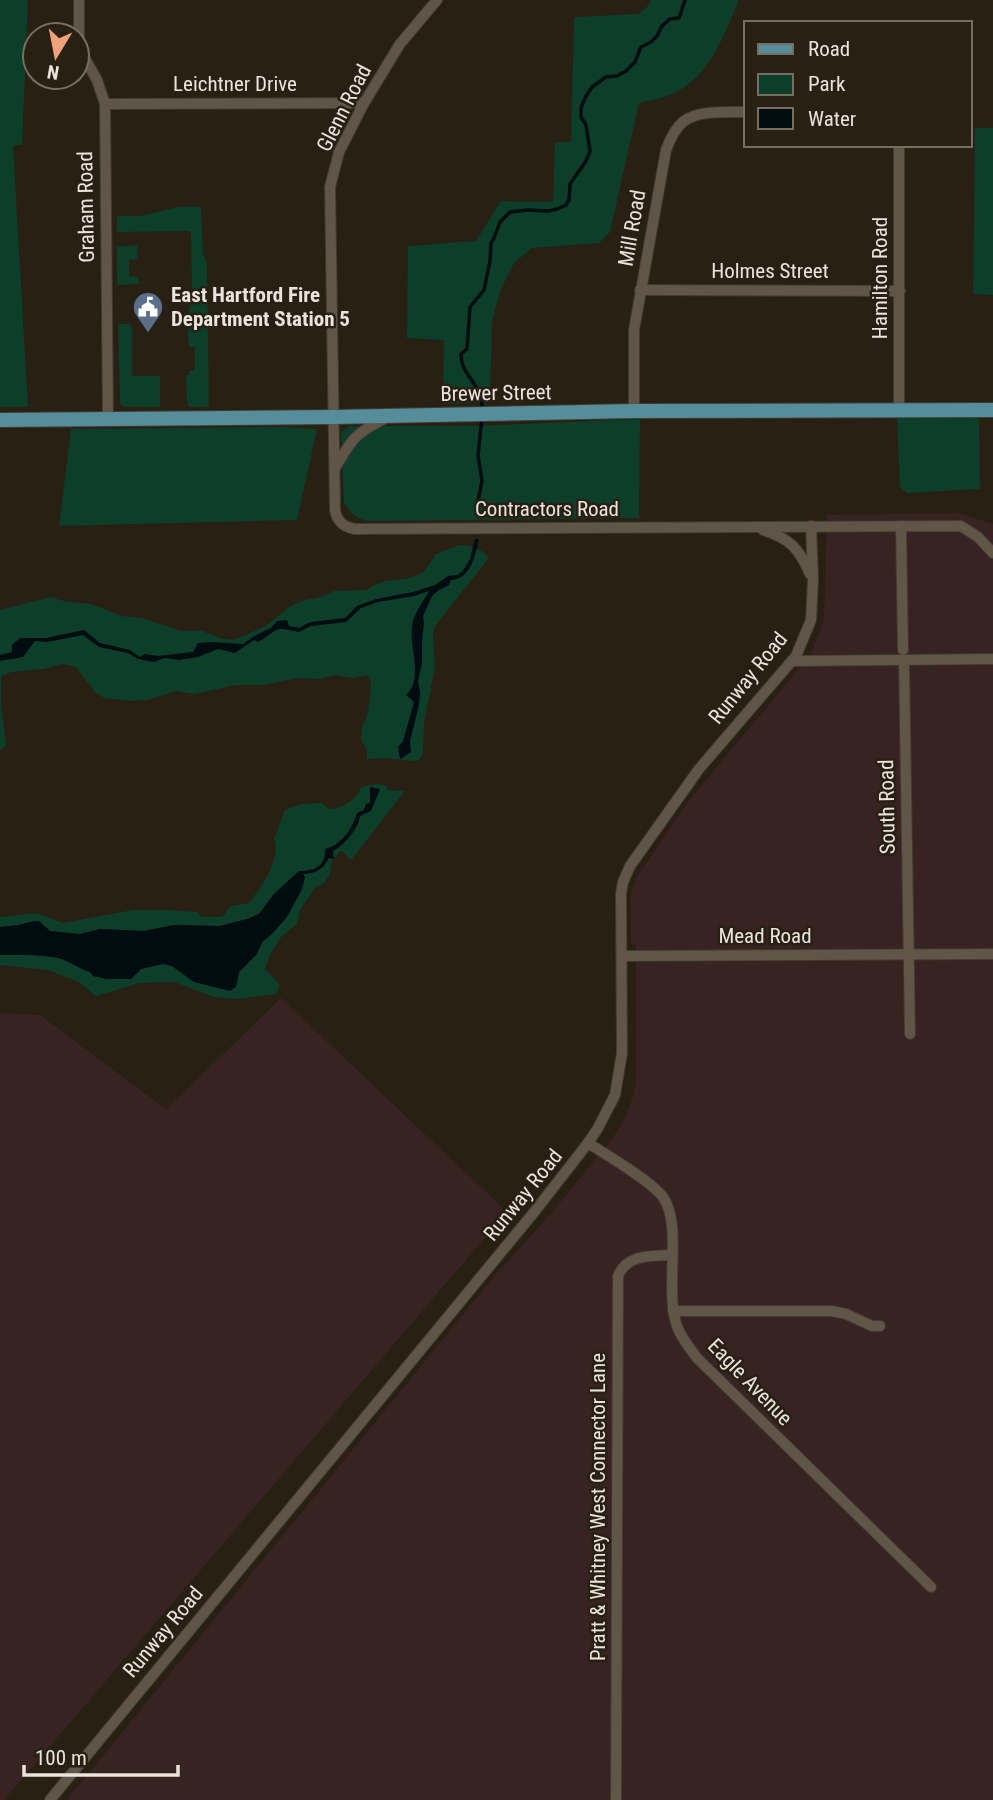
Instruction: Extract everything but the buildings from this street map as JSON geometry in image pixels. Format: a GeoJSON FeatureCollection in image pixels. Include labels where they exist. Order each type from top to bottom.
{"type":"FeatureCollection","features":[{"type":"Feature","properties":{"kind":"main road","name":"Brewer Street"},"geometry":{"type":"LineString","coordinates":[[0,420],[635,411],[993,410]]}},
{"type":"Feature","properties":{"kind":"street","name":"Graham Road"},"geometry":{"type":"LineString","coordinates":[[79,0],[79,40],[105,104],[108,419]]}},
{"type":"Feature","properties":{"kind":"street","name":"Glenn Road"},"geometry":{"type":"LineString","coordinates":[[333,417],[330,187],[339,152],[364,103],[400,44],[437,0]]}},
{"type":"Feature","properties":{"kind":"street","name":"Leichtner Drive"},"geometry":{"type":"LineString","coordinates":[[105,104],[364,103]]}},
{"type":"Feature","properties":{"kind":"street","name":"Mill Road"},"geometry":{"type":"LineString","coordinates":[[635,411],[634,330],[666,150],[673,133],[685,120],[701,114],[744,112]]}},
{"type":"Feature","properties":{"kind":"street","name":"Hamilton Road"},"geometry":{"type":"LineString","coordinates":[[899,147],[899,410]]}},
{"type":"Feature","properties":{"kind":"street","name":"Holmes Street"},"geometry":{"type":"LineString","coordinates":[[640,290],[900,291]]}},
{"type":"Feature","properties":{"kind":"street"},"geometry":{"type":"LineString","coordinates":[[335,468],[356,436],[390,416]]}},
{"type":"Feature","properties":{"kind":"street","name":"Contractors Road"},"geometry":{"type":"LineString","coordinates":[[333,417],[336,516],[344,525],[355,529],[961,526],[978,537],[993,553]]}},
{"type":"Feature","properties":{"kind":"street","name":"Runway Road"},"geometry":{"type":"LineString","coordinates":[[50,1800],[536,1211],[598,1128],[615,1095],[622,1053],[623,882],[630,866],[699,769],[792,661],[811,620],[811,526]]}},
{"type":"Feature","properties":{"kind":"street","name":"South Road"},"geometry":{"type":"LineString","coordinates":[[901,526],[910,1034]]}},
{"type":"Feature","properties":{"kind":"street"},"geometry":{"type":"LineString","coordinates":[[754,527],[781,536],[793,545],[800,553],[813,580]]}},
{"type":"Feature","properties":{"kind":"street"},"geometry":{"type":"LineString","coordinates":[[792,661],[903,655],[993,659]]}},
{"type":"Feature","properties":{"kind":"street","name":"Mead Road"},"geometry":{"type":"LineString","coordinates":[[622,956],[993,954]]}},
{"type":"Feature","properties":{"kind":"street","name":"Eagle Avenue"},"geometry":{"type":"LineString","coordinates":[[588,1143],[661,1194],[670,1212],[673,1311],[681,1336],[697,1358],[931,1587]]}},
{"type":"Feature","properties":{"kind":"street","name":"Pratt & Whitney West Connector Lane"},"geometry":{"type":"LineString","coordinates":[[616,1800],[618,1276],[622,1268],[633,1259],[672,1255]]}},
{"type":"Feature","properties":{"kind":"street"},"geometry":{"type":"LineString","coordinates":[[673,1311],[832,1311],[846,1314],[872,1326],[880,1326]]}},
{"type":"Feature","properties":{"kind":"shaded area"},"geometry":{"type":"Polygon","coordinates":[[[959,513],[993,524],[993,1800],[67,1800],[496,1274],[554,1210],[624,1120],[636,1083],[636,945],[631,943],[631,895],[636,878],[687,803],[810,655],[824,616],[827,515],[959,513]]]}},
{"type":"Feature","properties":{"kind":"shaded area"},"geometry":{"type":"Polygon","coordinates":[[[281,998],[507,1212],[4,1800],[0,1800],[0,1013],[40,1015],[166,1109],[281,998]]]}},
{"type":"Feature","properties":{"kind":"green space"},"geometry":{"type":"Polygon","coordinates":[[[0,0],[28,0],[27,21],[21,21],[21,91],[24,91],[22,145],[13,145],[28,407],[0,407],[0,0]]]}},
{"type":"Feature","properties":{"kind":"green space"},"geometry":{"type":"Polygon","coordinates":[[[651,0],[739,0],[714,55],[695,78],[670,95],[639,103],[610,232],[599,243],[532,248],[514,263],[501,289],[492,321],[490,402],[443,404],[444,340],[407,338],[408,246],[476,241],[501,201],[553,202],[555,142],[571,142],[574,17],[638,14],[651,0]]]}},
{"type":"Feature","properties":{"kind":"green space"},"geometry":{"type":"Polygon","coordinates":[[[975,128],[993,128],[993,295],[973,294],[975,128]]]}},
{"type":"Feature","properties":{"kind":"green space"},"geometry":{"type":"Polygon","coordinates":[[[179,207],[201,207],[203,253],[207,263],[209,407],[189,407],[187,399],[186,375],[195,370],[195,347],[189,347],[187,319],[192,294],[191,233],[117,232],[117,216],[140,216],[179,207]]]}},
{"type":"Feature","properties":{"kind":"green space"},"geometry":{"type":"Polygon","coordinates":[[[137,245],[138,259],[129,260],[129,276],[138,277],[139,284],[117,285],[117,247],[137,245]]]}},
{"type":"Feature","properties":{"kind":"green space"},"geometry":{"type":"Polygon","coordinates":[[[118,324],[132,326],[132,376],[160,376],[160,407],[124,407],[120,404],[118,324]]]}},
{"type":"Feature","properties":{"kind":"green space"},"geometry":{"type":"Polygon","coordinates":[[[897,416],[979,418],[980,489],[907,493],[900,487],[897,416]]]}},
{"type":"Feature","properties":{"kind":"green space"},"geometry":{"type":"Polygon","coordinates":[[[640,419],[639,518],[367,521],[353,514],[344,502],[341,432],[349,426],[475,426],[640,419]]]}},
{"type":"Feature","properties":{"kind":"green space"},"geometry":{"type":"Polygon","coordinates":[[[71,429],[317,429],[297,520],[59,526],[71,429]]]}},
{"type":"Feature","properties":{"kind":"green space"},"geometry":{"type":"Polygon","coordinates":[[[459,545],[476,548],[489,558],[435,626],[435,667],[420,759],[367,759],[367,749],[361,740],[371,685],[367,675],[353,678],[335,675],[318,679],[296,678],[265,685],[236,685],[194,694],[176,691],[148,700],[129,701],[104,698],[95,692],[76,667],[62,664],[44,669],[11,672],[1,677],[1,705],[6,743],[0,750],[0,610],[51,597],[91,604],[122,616],[142,618],[181,631],[202,631],[234,640],[266,626],[301,601],[334,591],[367,590],[386,581],[406,579],[424,572],[436,554],[459,545]]]}},
{"type":"Feature","properties":{"kind":"green space"},"geometry":{"type":"Polygon","coordinates":[[[377,784],[387,786],[387,790],[405,791],[351,860],[341,850],[332,861],[330,874],[324,883],[315,888],[300,910],[297,924],[281,937],[265,969],[280,985],[276,994],[236,999],[214,997],[174,982],[139,983],[96,996],[79,982],[48,970],[0,965],[0,955],[44,956],[67,961],[91,972],[93,976],[131,979],[141,969],[163,964],[172,966],[194,982],[236,987],[239,973],[256,955],[263,941],[272,934],[303,874],[324,867],[333,851],[339,848],[358,825],[360,816],[370,803],[357,813],[346,836],[333,847],[319,866],[311,871],[299,871],[274,894],[259,914],[247,919],[219,926],[174,925],[144,931],[100,929],[80,934],[50,931],[39,921],[0,927],[0,917],[36,913],[63,923],[133,910],[166,910],[197,912],[201,917],[222,917],[231,906],[249,903],[264,881],[273,864],[276,847],[274,839],[285,810],[301,804],[322,803],[329,809],[339,807],[353,800],[361,787],[377,784]]]}},
{"type":"Feature","properties":{"kind":"water"},"geometry":{"type":"Polygon","coordinates":[[[475,539],[479,539],[468,571],[458,579],[451,580],[449,585],[432,596],[423,616],[419,705],[410,741],[411,752],[400,759],[398,747],[403,741],[414,702],[406,695],[414,680],[415,671],[412,626],[429,591],[361,608],[346,622],[311,626],[299,632],[277,630],[258,642],[254,640],[235,653],[218,649],[198,657],[179,660],[165,658],[154,662],[99,647],[83,635],[47,642],[35,641],[23,657],[0,661],[0,655],[12,652],[12,645],[20,638],[46,638],[84,630],[100,643],[130,650],[140,657],[145,654],[158,656],[193,652],[198,643],[243,644],[271,628],[277,621],[287,620],[289,626],[299,628],[310,622],[345,618],[357,606],[376,599],[413,592],[435,585],[448,576],[457,575],[463,571],[470,559],[475,539]]]}},
{"type":"Feature","properties":{"kind":"water"},"geometry":{"type":"Polygon","coordinates":[[[370,787],[380,789],[371,811],[360,816],[350,836],[333,851],[334,859],[329,858],[316,872],[303,874],[305,877],[302,889],[287,917],[263,941],[256,955],[239,972],[236,987],[230,991],[194,982],[172,966],[163,964],[141,969],[131,979],[107,979],[93,976],[90,972],[58,958],[0,955],[0,927],[34,921],[39,921],[50,931],[80,934],[100,929],[144,931],[174,925],[220,926],[259,914],[274,894],[299,871],[314,869],[321,864],[325,849],[341,840],[357,813],[370,803],[370,787]]]}},
{"type":"Feature","properties":{"kind":"waterway"},"geometry":{"type":"LineString","coordinates":[[482,411],[482,400],[463,366],[461,354],[467,349],[470,307],[484,290],[491,243],[500,222],[510,212],[548,211],[566,205],[570,184],[590,151],[586,125],[581,117],[585,98],[592,87],[606,77],[617,76],[626,71],[635,62],[641,47],[651,42],[670,19],[679,18],[685,0]]}},
{"type":"Feature","properties":{"kind":"waterway"},"geometry":{"type":"LineString","coordinates":[[477,506],[482,481],[478,455],[482,418]]}},
{"type":"Feature","properties":{"kind":"place","name":"East Hartford Fire Department Station 5"},"geometry":{"type":"Point","coordinates":[148,334]}}]}
